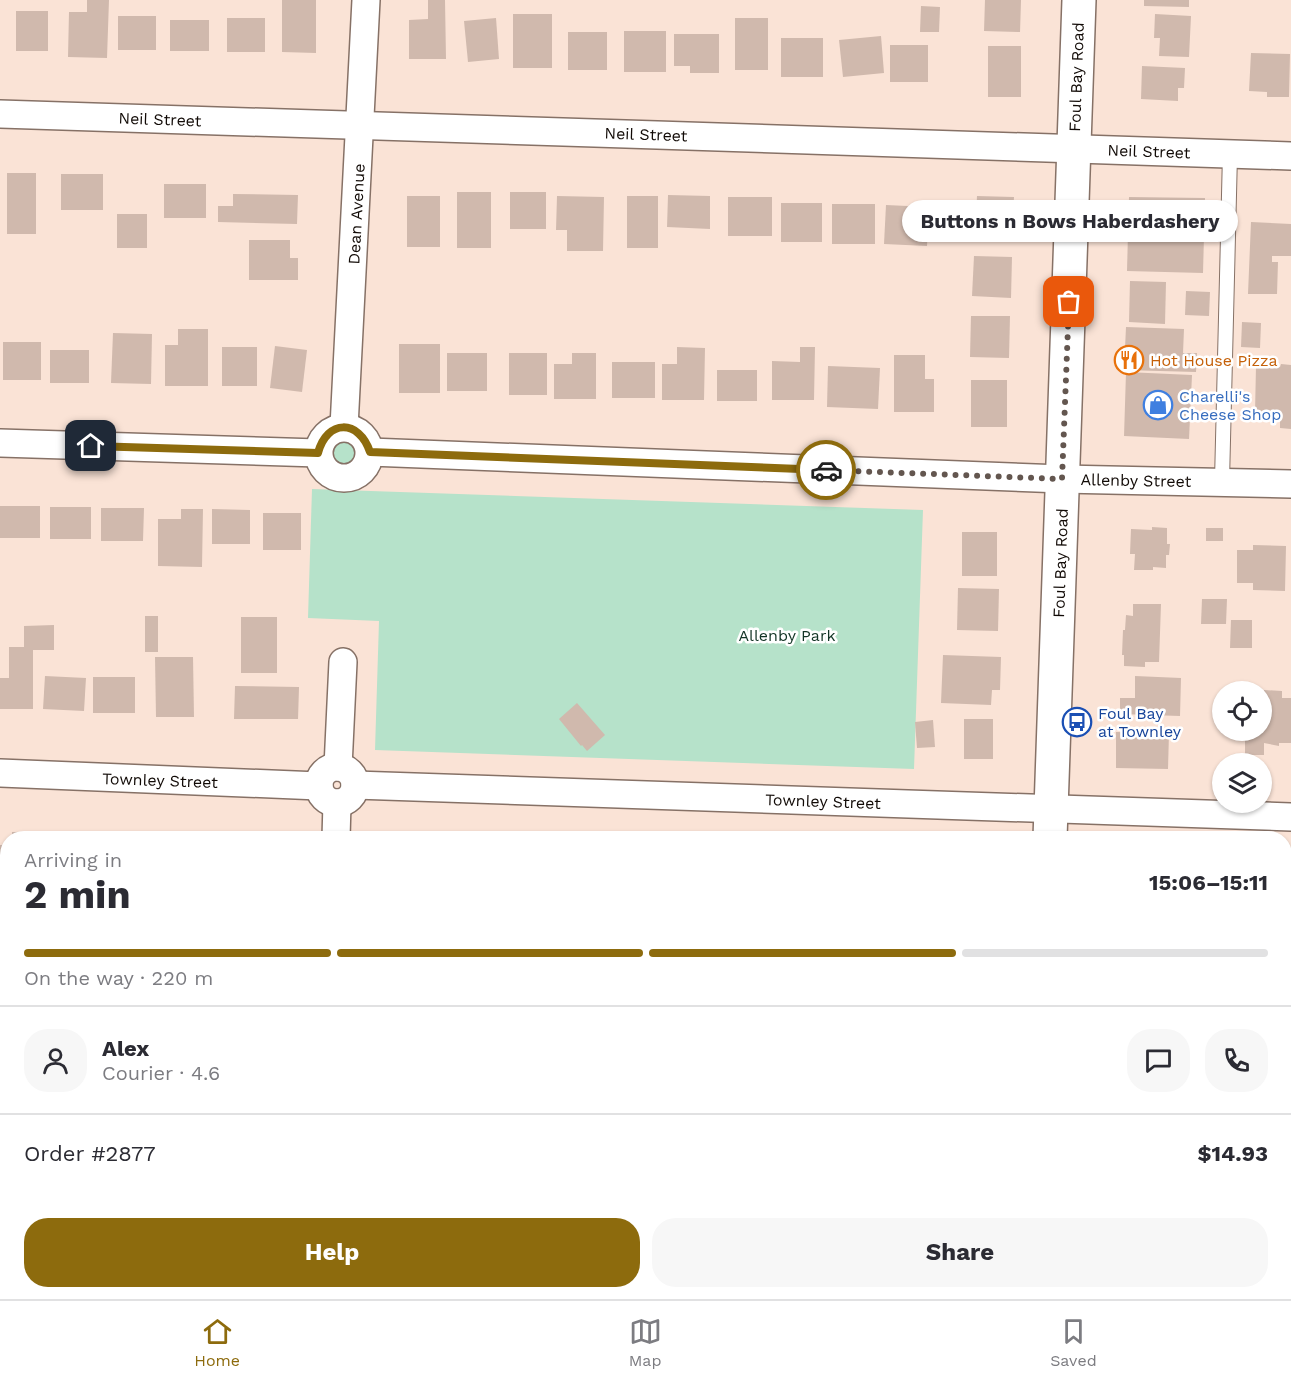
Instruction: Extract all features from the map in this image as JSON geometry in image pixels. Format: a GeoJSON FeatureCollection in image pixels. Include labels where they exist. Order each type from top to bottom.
{"type":"FeatureCollection","features":[{"type":"Feature","properties":{"kind":"main road","name":"Foul Bay Road"},"geometry":{"type":"LineString","coordinates":[[1051,824],[1079,0]]}},
{"type":"Feature","properties":{"kind":"street","name":"Dean Avenue"},"geometry":{"type":"LineString","coordinates":[[344,427],[366,0]]}},
{"type":"Feature","properties":{"kind":"street","name":"Neil Street"},"geometry":{"type":"LineString","coordinates":[[0,114],[1291,156]]}},
{"type":"Feature","properties":{"kind":"street"},"geometry":{"type":"LineString","coordinates":[[344,427],[357,431],[366,440],[370,452],[366,466],[357,476],[343,479],[330,475],[321,465],[318,453],[322,440],[331,431],[344,427]]}},
{"type":"Feature","properties":{"kind":"street"},"geometry":{"type":"LineString","coordinates":[[0,443],[318,453]]}},
{"type":"Feature","properties":{"kind":"street","name":"Allenby Street"},"geometry":{"type":"LineString","coordinates":[[370,452],[1062,479],[1291,484]]}},
{"type":"Feature","properties":{"kind":"street"},"geometry":{"type":"LineString","coordinates":[[336,831],[343,662]]}},
{"type":"Feature","properties":{"kind":"street","name":"Townley Street"},"geometry":{"type":"LineString","coordinates":[[0,773],[337,785],[1051,824],[1291,817]]}},
{"type":"Feature","properties":{"kind":"lane"},"geometry":{"type":"LineString","coordinates":[[1222,481],[1230,154]]}},
{"type":"Feature","properties":{"kind":"green space"},"geometry":{"type":"Polygon","coordinates":[[[340,437],[352,437],[358,447],[358,453],[349,466],[337,468],[329,458],[332,446],[340,437]]]}},
{"type":"Feature","properties":{"kind":"green space","name":"Allenby Park"},"geometry":{"type":"Polygon","coordinates":[[[312,489],[923,510],[914,769],[375,750],[379,621],[308,618],[312,489]]]}},
{"type":"Feature","properties":{"kind":"building"},"geometry":{"type":"Polygon","coordinates":[[[87,0],[109,0],[107,58],[68,57],[69,12],[87,12],[87,0]]]}},
{"type":"Feature","properties":{"kind":"building"},"geometry":{"type":"Polygon","coordinates":[[[282,0],[316,0],[316,53],[282,52],[282,0]]]}},
{"type":"Feature","properties":{"kind":"building"},"geometry":{"type":"Polygon","coordinates":[[[428,0],[445,0],[446,59],[409,59],[409,20],[428,19],[428,0]]]}},
{"type":"Feature","properties":{"kind":"building"},"geometry":{"type":"Polygon","coordinates":[[[985,0],[1021,0],[1020,32],[984,31],[985,0]]]}},
{"type":"Feature","properties":{"kind":"building"},"geometry":{"type":"Polygon","coordinates":[[[1144,0],[1189,0],[1189,7],[1144,6],[1144,0]]]}},
{"type":"Feature","properties":{"kind":"building"},"geometry":{"type":"Polygon","coordinates":[[[921,6],[940,7],[939,32],[920,32],[921,6]]]}},
{"type":"Feature","properties":{"kind":"building"},"geometry":{"type":"Polygon","coordinates":[[[16,11],[48,11],[48,51],[16,51],[16,11]]]}},
{"type":"Feature","properties":{"kind":"building"},"geometry":{"type":"Polygon","coordinates":[[[513,14],[552,14],[552,68],[513,68],[513,14]]]}},
{"type":"Feature","properties":{"kind":"building"},"geometry":{"type":"Polygon","coordinates":[[[1155,14],[1191,16],[1189,57],[1159,56],[1160,38],[1154,38],[1155,14]]]}},
{"type":"Feature","properties":{"kind":"building"},"geometry":{"type":"Polygon","coordinates":[[[118,16],[156,16],[156,50],[118,50],[118,16]]]}},
{"type":"Feature","properties":{"kind":"building"},"geometry":{"type":"Polygon","coordinates":[[[227,18],[265,18],[265,52],[227,52],[227,18]]]}},
{"type":"Feature","properties":{"kind":"building"},"geometry":{"type":"Polygon","coordinates":[[[496,18],[499,59],[468,62],[464,21],[496,18]]]}},
{"type":"Feature","properties":{"kind":"building"},"geometry":{"type":"Polygon","coordinates":[[[735,18],[768,18],[768,70],[735,70],[735,18]]]}},
{"type":"Feature","properties":{"kind":"building"},"geometry":{"type":"Polygon","coordinates":[[[170,20],[209,20],[209,51],[170,51],[170,20]]]}},
{"type":"Feature","properties":{"kind":"building"},"geometry":{"type":"Polygon","coordinates":[[[624,31],[666,31],[666,72],[624,72],[624,31]]]}},
{"type":"Feature","properties":{"kind":"building"},"geometry":{"type":"Polygon","coordinates":[[[568,32],[607,32],[607,70],[568,70],[568,32]]]}},
{"type":"Feature","properties":{"kind":"building"},"geometry":{"type":"Polygon","coordinates":[[[674,34],[719,34],[719,73],[690,73],[690,66],[674,66],[674,34]]]}},
{"type":"Feature","properties":{"kind":"building"},"geometry":{"type":"Polygon","coordinates":[[[881,36],[884,73],[843,77],[839,40],[881,36]]]}},
{"type":"Feature","properties":{"kind":"building"},"geometry":{"type":"Polygon","coordinates":[[[781,38],[823,38],[823,77],[781,77],[781,38]]]}},
{"type":"Feature","properties":{"kind":"building"},"geometry":{"type":"Polygon","coordinates":[[[890,45],[928,45],[928,82],[890,82],[890,45]]]}},
{"type":"Feature","properties":{"kind":"building"},"geometry":{"type":"Polygon","coordinates":[[[988,46],[1021,46],[1021,97],[988,97],[988,46]]]}},
{"type":"Feature","properties":{"kind":"building"},"geometry":{"type":"Polygon","coordinates":[[[1251,53],[1290,54],[1289,97],[1267,97],[1267,92],[1249,91],[1251,53]]]}},
{"type":"Feature","properties":{"kind":"building"},"geometry":{"type":"Polygon","coordinates":[[[1142,66],[1185,68],[1184,88],[1178,88],[1178,101],[1141,99],[1142,66]]]}},
{"type":"Feature","properties":{"kind":"building"},"geometry":{"type":"Polygon","coordinates":[[[7,173],[36,173],[36,234],[7,234],[7,173]]]}},
{"type":"Feature","properties":{"kind":"building"},"geometry":{"type":"Polygon","coordinates":[[[61,174],[103,174],[103,210],[61,210],[61,174]]]}},
{"type":"Feature","properties":{"kind":"building"},"geometry":{"type":"Polygon","coordinates":[[[164,184],[206,184],[206,218],[164,218],[164,184]]]}},
{"type":"Feature","properties":{"kind":"building"},"geometry":{"type":"Polygon","coordinates":[[[457,192],[491,192],[491,248],[457,248],[457,192]]]}},
{"type":"Feature","properties":{"kind":"building"},"geometry":{"type":"Polygon","coordinates":[[[510,192],[546,192],[546,229],[510,229],[510,192]]]}},
{"type":"Feature","properties":{"kind":"building"},"geometry":{"type":"Polygon","coordinates":[[[233,194],[298,195],[297,224],[218,222],[218,206],[233,206],[233,194]]]}},
{"type":"Feature","properties":{"kind":"building"},"geometry":{"type":"Polygon","coordinates":[[[668,195],[710,196],[710,229],[667,227],[668,195]]]}},
{"type":"Feature","properties":{"kind":"building"},"geometry":{"type":"Polygon","coordinates":[[[407,196],[440,196],[440,247],[407,247],[407,196]]]}},
{"type":"Feature","properties":{"kind":"building"},"geometry":{"type":"Polygon","coordinates":[[[557,196],[604,197],[603,251],[567,251],[567,230],[556,230],[557,196]]]}},
{"type":"Feature","properties":{"kind":"building"},"geometry":{"type":"Polygon","coordinates":[[[627,196],[658,196],[658,248],[627,248],[627,196]]]}},
{"type":"Feature","properties":{"kind":"building"},"geometry":{"type":"Polygon","coordinates":[[[977,196],[1014,197],[1012,237],[975,236],[977,196]]]}},
{"type":"Feature","properties":{"kind":"building"},"geometry":{"type":"Polygon","coordinates":[[[728,197],[772,197],[772,236],[728,236],[728,197]]]}},
{"type":"Feature","properties":{"kind":"building"},"geometry":{"type":"Polygon","coordinates":[[[1129,197],[1205,198],[1203,273],[1127,271],[1129,197]]]}},
{"type":"Feature","properties":{"kind":"building"},"geometry":{"type":"Polygon","coordinates":[[[781,203],[822,203],[822,242],[781,242],[781,203]]]}},
{"type":"Feature","properties":{"kind":"building"},"geometry":{"type":"Polygon","coordinates":[[[832,204],[875,204],[875,244],[832,244],[832,204]]]}},
{"type":"Feature","properties":{"kind":"building"},"geometry":{"type":"Polygon","coordinates":[[[886,205],[929,207],[927,246],[884,244],[886,205]]]}},
{"type":"Feature","properties":{"kind":"building"},"geometry":{"type":"Polygon","coordinates":[[[117,214],[147,214],[147,248],[117,248],[117,214]]]}},
{"type":"Feature","properties":{"kind":"building"},"geometry":{"type":"Polygon","coordinates":[[[1251,222],[1291,224],[1291,256],[1272,256],[1272,262],[1278,262],[1277,294],[1248,294],[1251,222]]]}},
{"type":"Feature","properties":{"kind":"building"},"geometry":{"type":"Polygon","coordinates":[[[249,240],[290,240],[290,258],[298,258],[298,280],[249,280],[249,240]]]}},
{"type":"Feature","properties":{"kind":"building"},"geometry":{"type":"Polygon","coordinates":[[[974,256],[1012,257],[1011,298],[972,296],[974,256]]]}},
{"type":"Feature","properties":{"kind":"building"},"geometry":{"type":"Polygon","coordinates":[[[1130,281],[1166,282],[1165,324],[1129,322],[1130,281]]]}},
{"type":"Feature","properties":{"kind":"building"},"geometry":{"type":"Polygon","coordinates":[[[1186,291],[1210,292],[1209,316],[1185,315],[1186,291]]]}},
{"type":"Feature","properties":{"kind":"building"},"geometry":{"type":"Polygon","coordinates":[[[971,316],[1010,316],[1009,358],[970,357],[971,316]]]}},
{"type":"Feature","properties":{"kind":"building"},"geometry":{"type":"Polygon","coordinates":[[[1242,322],[1261,323],[1260,348],[1241,347],[1242,322]]]}},
{"type":"Feature","properties":{"kind":"building"},"geometry":{"type":"Polygon","coordinates":[[[1126,327],[1184,329],[1183,353],[1197,353],[1196,372],[1124,370],[1126,327]]]}},
{"type":"Feature","properties":{"kind":"building"},"geometry":{"type":"Polygon","coordinates":[[[178,329],[208,329],[208,386],[165,386],[165,345],[178,345],[178,329]]]}},
{"type":"Feature","properties":{"kind":"building"},"geometry":{"type":"Polygon","coordinates":[[[113,333],[152,334],[151,384],[111,383],[113,333]]]}},
{"type":"Feature","properties":{"kind":"building"},"geometry":{"type":"Polygon","coordinates":[[[3,342],[41,342],[41,380],[3,380],[3,342]]]}},
{"type":"Feature","properties":{"kind":"building"},"geometry":{"type":"Polygon","coordinates":[[[399,344],[440,344],[440,393],[399,393],[399,344]]]}},
{"type":"Feature","properties":{"kind":"building"},"geometry":{"type":"Polygon","coordinates":[[[275,346],[307,350],[302,392],[270,388],[275,346]]]}},
{"type":"Feature","properties":{"kind":"building"},"geometry":{"type":"Polygon","coordinates":[[[222,347],[257,347],[257,386],[222,386],[222,347]]]}},
{"type":"Feature","properties":{"kind":"building"},"geometry":{"type":"Polygon","coordinates":[[[677,347],[705,348],[704,400],[662,400],[662,364],[677,364],[677,347]]]}},
{"type":"Feature","properties":{"kind":"building"},"geometry":{"type":"Polygon","coordinates":[[[800,347],[815,347],[814,400],[772,400],[772,361],[800,362],[800,347]]]}},
{"type":"Feature","properties":{"kind":"building"},"geometry":{"type":"Polygon","coordinates":[[[50,350],[89,350],[89,383],[50,383],[50,350]]]}},
{"type":"Feature","properties":{"kind":"building"},"geometry":{"type":"Polygon","coordinates":[[[447,353],[487,353],[487,391],[447,391],[447,353]]]}},
{"type":"Feature","properties":{"kind":"building"},"geometry":{"type":"Polygon","coordinates":[[[509,353],[547,353],[547,395],[509,395],[509,353]]]}},
{"type":"Feature","properties":{"kind":"building"},"geometry":{"type":"Polygon","coordinates":[[[572,353],[596,353],[596,399],[554,399],[554,364],[572,364],[572,353]]]}},
{"type":"Feature","properties":{"kind":"building"},"geometry":{"type":"Polygon","coordinates":[[[894,355],[925,355],[925,379],[934,379],[934,412],[894,412],[894,355]]]}},
{"type":"Feature","properties":{"kind":"building"},"geometry":{"type":"Polygon","coordinates":[[[612,362],[655,362],[655,398],[612,398],[612,362]]]}},
{"type":"Feature","properties":{"kind":"building"},"geometry":{"type":"Polygon","coordinates":[[[1281,364],[1291,365],[1291,429],[1280,428],[1280,419],[1272,419],[1272,414],[1255,413],[1256,366],[1280,367],[1281,364]]]}},
{"type":"Feature","properties":{"kind":"building"},"geometry":{"type":"Polygon","coordinates":[[[828,366],[880,368],[878,409],[827,407],[828,366]]]}},
{"type":"Feature","properties":{"kind":"building"},"geometry":{"type":"Polygon","coordinates":[[[717,370],[757,370],[757,401],[717,401],[717,370]]]}},
{"type":"Feature","properties":{"kind":"building","name":"Charelli's Cheese Shop"},"geometry":{"type":"Polygon","coordinates":[[[1126,372],[1192,375],[1189,439],[1124,436],[1126,372]]]}},
{"type":"Feature","properties":{"kind":"building"},"geometry":{"type":"Polygon","coordinates":[[[971,380],[1007,380],[1007,427],[971,427],[971,380]]]}},
{"type":"Feature","properties":{"kind":"building"},"geometry":{"type":"Polygon","coordinates":[[[0,506],[40,506],[40,538],[0,538],[0,506]]]}},
{"type":"Feature","properties":{"kind":"building"},"geometry":{"type":"Polygon","coordinates":[[[50,507],[91,507],[91,539],[50,539],[50,507]]]}},
{"type":"Feature","properties":{"kind":"building"},"geometry":{"type":"Polygon","coordinates":[[[101,508],[144,508],[143,541],[101,541],[101,508]]]}},
{"type":"Feature","properties":{"kind":"building"},"geometry":{"type":"Polygon","coordinates":[[[181,509],[203,509],[202,567],[158,566],[158,519],[181,519],[181,509]]]}},
{"type":"Feature","properties":{"kind":"building"},"geometry":{"type":"Polygon","coordinates":[[[212,509],[250,510],[250,544],[212,544],[212,509]]]}},
{"type":"Feature","properties":{"kind":"building"},"geometry":{"type":"Polygon","coordinates":[[[263,513],[301,513],[301,550],[263,550],[263,513]]]}},
{"type":"Feature","properties":{"kind":"building"},"geometry":{"type":"Polygon","coordinates":[[[1152,527],[1167,528],[1167,544],[1170,544],[1169,555],[1166,555],[1166,568],[1153,567],[1153,570],[1134,570],[1135,554],[1130,554],[1131,529],[1152,530],[1152,527]]]}},
{"type":"Feature","properties":{"kind":"building"},"geometry":{"type":"Polygon","coordinates":[[[1206,528],[1223,528],[1223,541],[1206,541],[1206,528]]]}},
{"type":"Feature","properties":{"kind":"building"},"geometry":{"type":"Polygon","coordinates":[[[962,532],[997,532],[997,576],[962,576],[962,532]]]}},
{"type":"Feature","properties":{"kind":"building"},"geometry":{"type":"Polygon","coordinates":[[[1253,545],[1286,546],[1285,591],[1253,590],[1253,583],[1237,583],[1237,550],[1253,550],[1253,545]]]}},
{"type":"Feature","properties":{"kind":"building"},"geometry":{"type":"Polygon","coordinates":[[[958,588],[999,589],[998,631],[957,630],[958,588]]]}},
{"type":"Feature","properties":{"kind":"building"},"geometry":{"type":"Polygon","coordinates":[[[1202,599],[1227,599],[1226,624],[1201,624],[1202,599]]]}},
{"type":"Feature","properties":{"kind":"building"},"geometry":{"type":"Polygon","coordinates":[[[1133,604],[1161,604],[1159,662],[1145,662],[1145,667],[1124,666],[1123,630],[1125,630],[1126,615],[1133,616],[1133,604]]]}},
{"type":"Feature","properties":{"kind":"building"},"geometry":{"type":"Polygon","coordinates":[[[145,616],[158,616],[158,652],[145,652],[145,616]]]}},
{"type":"Feature","properties":{"kind":"building"},"geometry":{"type":"Polygon","coordinates":[[[241,617],[277,617],[277,673],[241,673],[241,617]]]}},
{"type":"Feature","properties":{"kind":"building"},"geometry":{"type":"Polygon","coordinates":[[[1231,620],[1252,620],[1252,648],[1230,648],[1231,620]]]}},
{"type":"Feature","properties":{"kind":"building"},"geometry":{"type":"Polygon","coordinates":[[[54,625],[54,650],[33,650],[33,709],[0,709],[0,678],[9,678],[9,647],[24,647],[24,626],[54,625]]]}},
{"type":"Feature","properties":{"kind":"building"},"geometry":{"type":"Polygon","coordinates":[[[943,655],[1001,657],[1000,690],[992,690],[991,705],[941,703],[943,655]]]}},
{"type":"Feature","properties":{"kind":"building"},"geometry":{"type":"Polygon","coordinates":[[[155,657],[193,657],[194,717],[156,717],[155,657]]]}},
{"type":"Feature","properties":{"kind":"building"},"geometry":{"type":"Polygon","coordinates":[[[45,676],[86,678],[84,711],[43,709],[45,676]]]}},
{"type":"Feature","properties":{"kind":"building"},"geometry":{"type":"Polygon","coordinates":[[[1135,676],[1181,678],[1180,716],[1120,714],[1120,698],[1135,698],[1135,676]]]}},
{"type":"Feature","properties":{"kind":"building"},"geometry":{"type":"Polygon","coordinates":[[[93,677],[135,677],[135,713],[93,713],[93,677]]]}},
{"type":"Feature","properties":{"kind":"building"},"geometry":{"type":"Polygon","coordinates":[[[235,686],[299,687],[298,719],[234,719],[235,686]]]}},
{"type":"Feature","properties":{"kind":"building"},"geometry":{"type":"Polygon","coordinates":[[[1272,690],[1282,691],[1282,698],[1291,698],[1291,743],[1279,743],[1279,746],[1264,743],[1264,753],[1245,753],[1245,741],[1272,741],[1272,690]]]}},
{"type":"Feature","properties":{"kind":"building"},"geometry":{"type":"Polygon","coordinates":[[[577,703],[605,735],[587,751],[559,719],[577,703]]]}},
{"type":"Feature","properties":{"kind":"building"},"geometry":{"type":"Polygon","coordinates":[[[964,719],[993,719],[993,759],[964,759],[964,719]]]}},
{"type":"Feature","properties":{"kind":"building"},"geometry":{"type":"Polygon","coordinates":[[[933,720],[935,747],[917,748],[915,722],[933,720]]]}},
{"type":"Feature","properties":{"kind":"building"},"geometry":{"type":"Polygon","coordinates":[[[1116,732],[1169,733],[1168,769],[1116,768],[1116,732]]]}},
{"type":"Feature","properties":{"kind":"way so far"},"geometry":{"type":"LineString","coordinates":[[826,470],[1062,479],[1069,302]]}},
{"type":"Feature","properties":{"kind":"place","name":"Buttons n Bows Haberdashery"},"geometry":{"type":"Point","coordinates":[1069,302]}},
{"type":"Feature","properties":{"kind":"place","name":"Hot House Pizza"},"geometry":{"type":"Point","coordinates":[1129,360]}},
{"type":"Feature","properties":{"kind":"place","name":"Charelli's Cheese Shop"},"geometry":{"type":"Point","coordinates":[1158,405]}},
{"type":"Feature","properties":{"kind":"place","name":"Foul Bay at Townley"},"geometry":{"type":"Point","coordinates":[1077,722]}},
{"type":"Feature","properties":{"kind":"route"},"geometry":{"type":"LineString","coordinates":[[91,446],[318,453],[322,440],[331,431],[344,427],[357,431],[366,440],[370,452],[826,470]]}}]}
